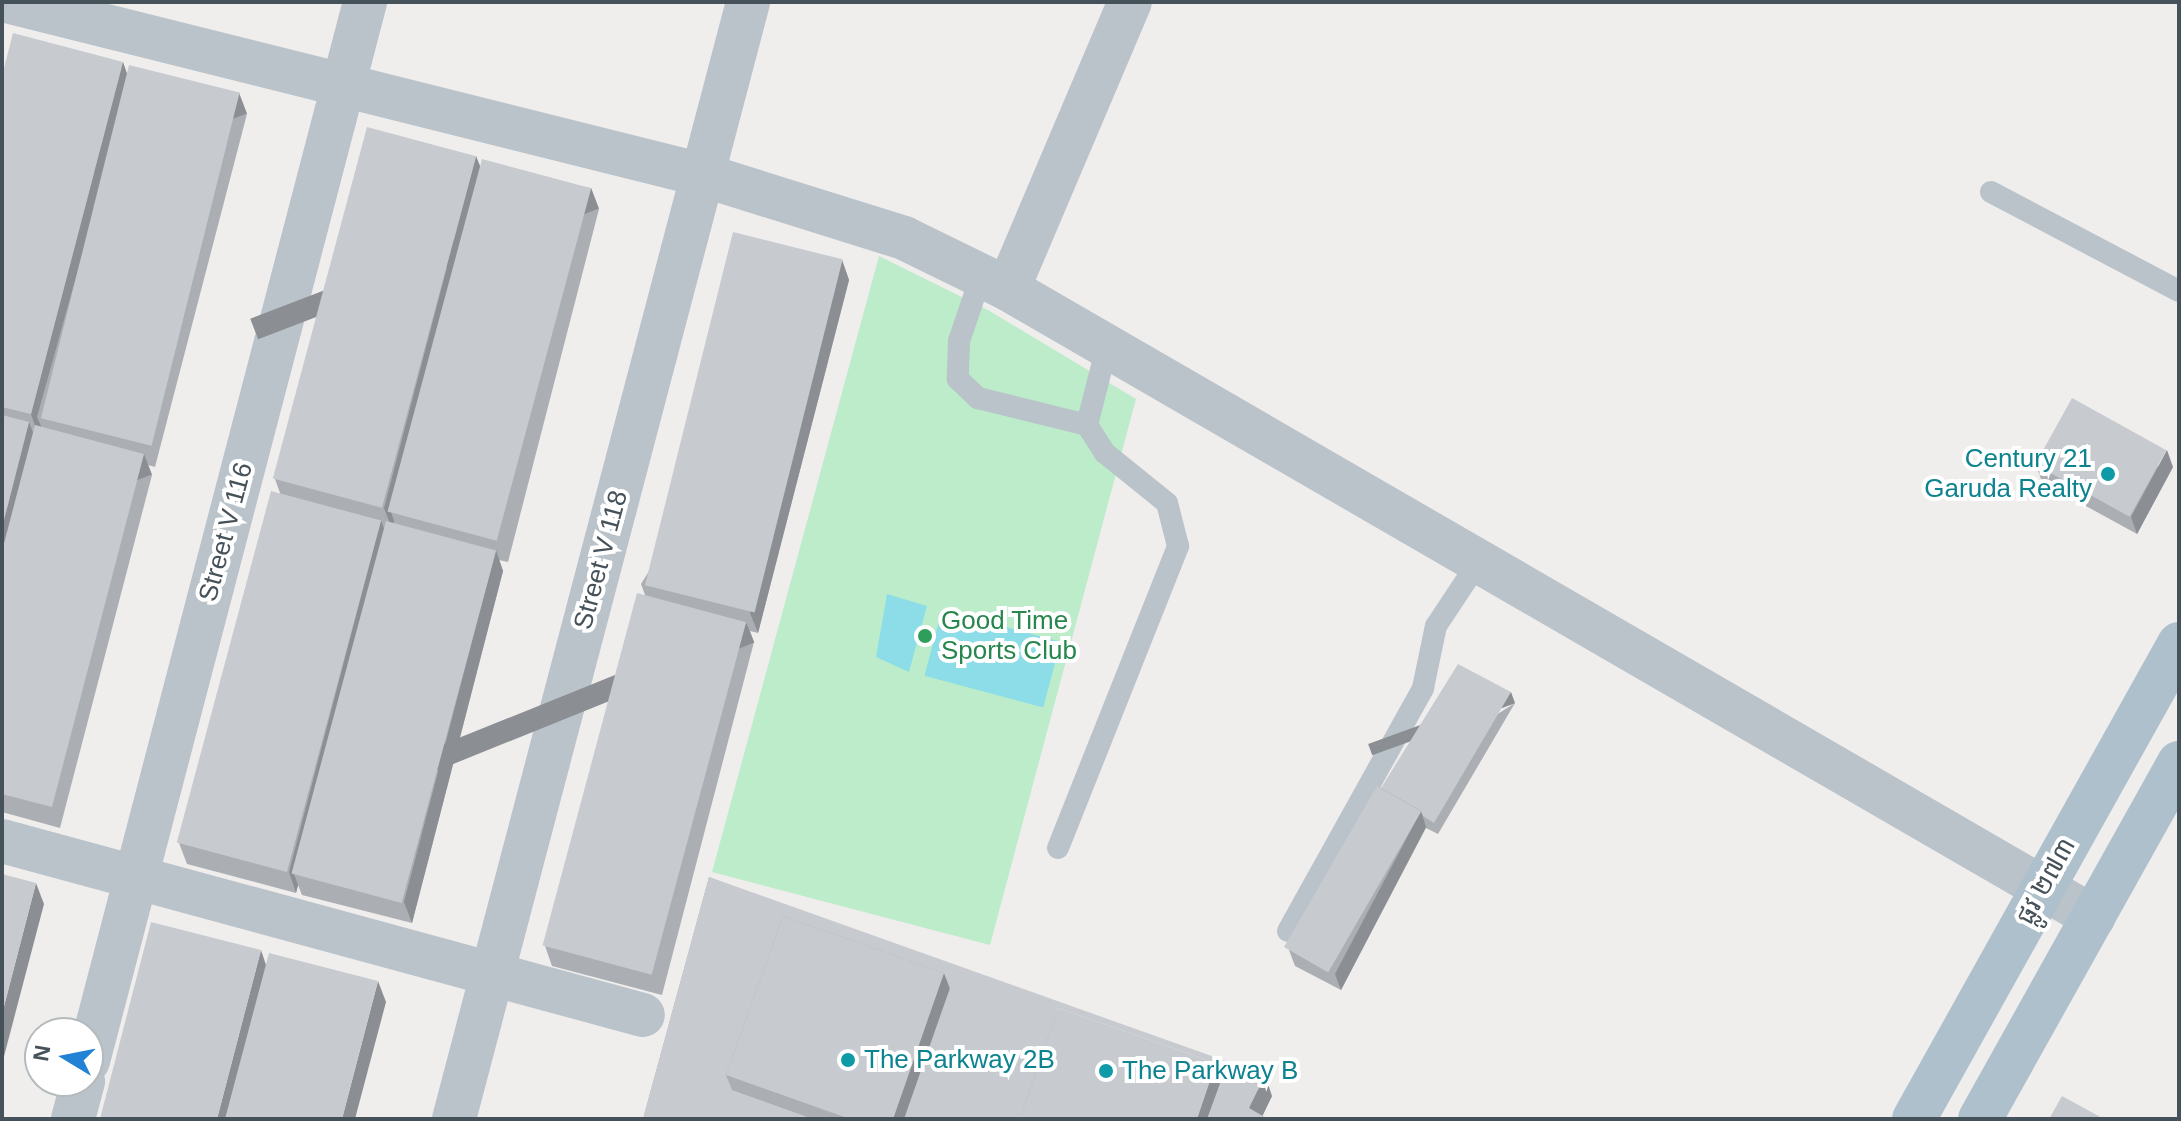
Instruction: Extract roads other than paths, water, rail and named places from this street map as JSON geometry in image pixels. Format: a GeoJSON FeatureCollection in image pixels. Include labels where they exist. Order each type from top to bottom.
{"type":"FeatureCollection","features":[{"type":"Feature","properties":{"kind":"main road","name":"ផ្លូវ ២៧៣"},"geometry":{"type":"LineString","coordinates":[[1914,1119],[2179,644]]}},
{"type":"Feature","properties":{"kind":"main road"},"geometry":{"type":"LineString","coordinates":[[1980,1119],[2179,763]]}},
{"type":"Feature","properties":{"kind":"street"},"geometry":{"type":"LineString","coordinates":[[10,2],[344,81],[703,175],[853,218],[995,282],[2093,917]]}},
{"type":"Feature","properties":{"kind":"street","name":"Street V 116"},"geometry":{"type":"LineString","coordinates":[[99,1017],[365,2]]}},
{"type":"Feature","properties":{"kind":"street","name":"Street V 118"},"geometry":{"type":"LineString","coordinates":[[454,1119],[748,2]]}},
{"type":"Feature","properties":{"kind":"street"},"geometry":{"type":"LineString","coordinates":[[995,282],[1130,2]]}},
{"type":"Feature","properties":{"kind":"street"},"geometry":{"type":"LineString","coordinates":[[2,841],[643,1015]]}},
{"type":"Feature","properties":{"kind":"street"},"geometry":{"type":"LineString","coordinates":[[73,1119],[79,1097]]}},
{"type":"Feature","properties":{"kind":"lane"},"geometry":{"type":"LineString","coordinates":[[1991,192],[2179,291]]}},
{"type":"Feature","properties":{"kind":"lane"},"geometry":{"type":"LineString","coordinates":[[995,282],[959,341],[958,379],[978,398],[1087,425],[1105,453],[1167,503],[1178,546],[1058,848]]}},
{"type":"Feature","properties":{"kind":"lane"},"geometry":{"type":"LineString","coordinates":[[1087,425],[1107,346]]}},
{"type":"Feature","properties":{"kind":"lane"},"geometry":{"type":"LineString","coordinates":[[1288,931],[1423,688],[1436,626],[1479,561]]}},
{"type":"Feature","properties":{"kind":"water"},"geometry":{"type":"Polygon","coordinates":[[[887,594],[927,606],[909,672],[876,657],[887,594]]]}},
{"type":"Feature","properties":{"kind":"water"},"geometry":{"type":"Polygon","coordinates":[[[942,610],[1061,642],[1043,708],[924,676],[942,610]]]}},
{"type":"Feature","properties":{"kind":"place","name":"Century 21 Garuda Realty"},"geometry":{"type":"Point","coordinates":[2108,474]}},
{"type":"Feature","properties":{"kind":"place","name":"Good Time Sports Club"},"geometry":{"type":"Point","coordinates":[925,636]}},
{"type":"Feature","properties":{"kind":"place","name":"The Parkway 2B"},"geometry":{"type":"Point","coordinates":[848,1060]}},
{"type":"Feature","properties":{"kind":"place","name":"The Parkway B"},"geometry":{"type":"Point","coordinates":[1106,1071]}}]}
